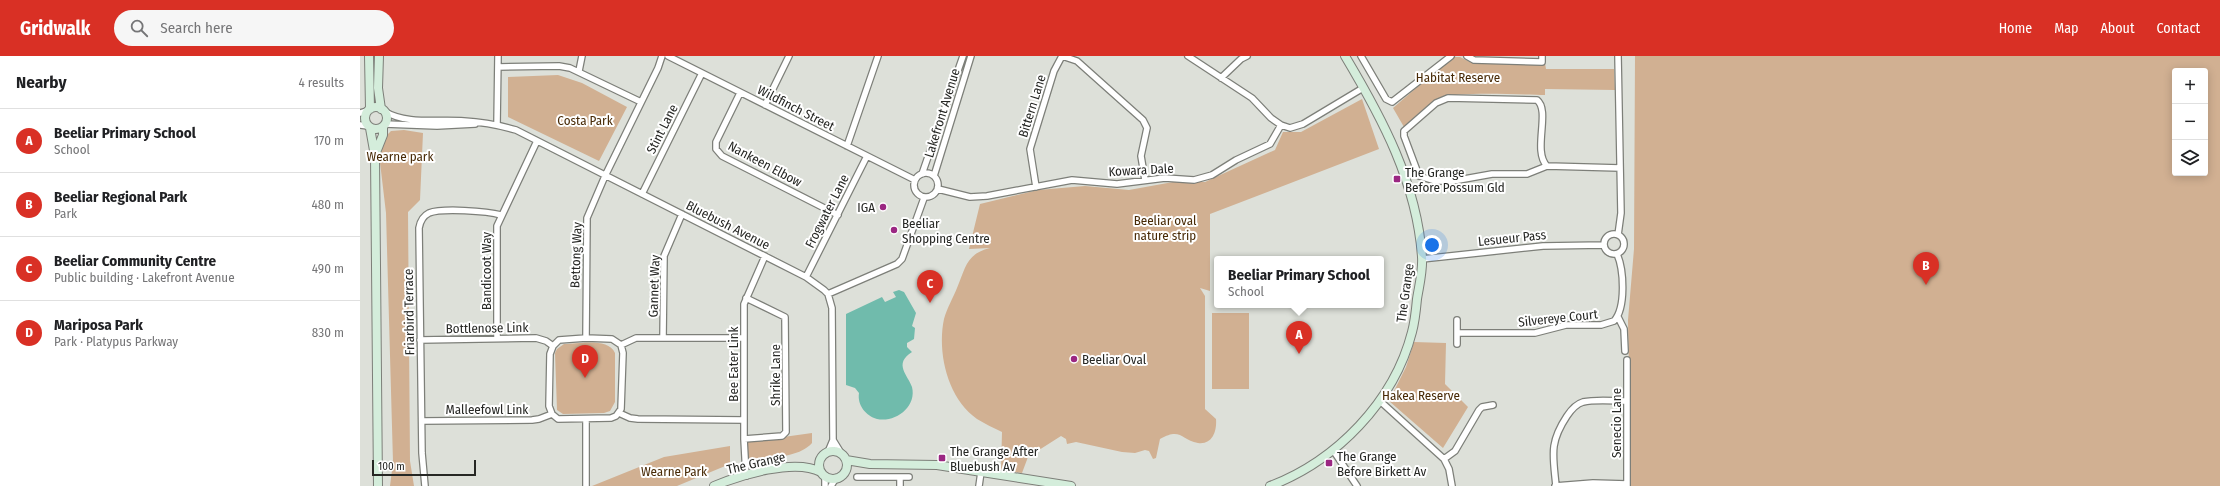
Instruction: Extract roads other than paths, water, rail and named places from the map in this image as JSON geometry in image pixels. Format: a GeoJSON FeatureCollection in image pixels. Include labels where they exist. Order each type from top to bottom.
{"type":"FeatureCollection","features":[{"type":"Feature","properties":{"kind":"street"},"geometry":{"type":"LineString","coordinates":[[369,56],[366,111],[364,119],[375,156],[378,486]]}},
{"type":"Feature","properties":{"kind":"street"},"geometry":{"type":"LineString","coordinates":[[375,156],[383,135],[387,116],[383,110],[378,88],[379,56]]}},
{"type":"Feature","properties":{"kind":"street"},"geometry":{"type":"LineString","coordinates":[[497,125],[498,56]]}},
{"type":"Feature","properties":{"kind":"street"},"geometry":{"type":"LineString","coordinates":[[579,71],[582,56]]}},
{"type":"Feature","properties":{"kind":"street","name":"Bettong Way"},"geometry":{"type":"LineString","coordinates":[[586,338],[586,225],[590,210],[662,56]]}},
{"type":"Feature","properties":{"kind":"street","name":"Wildfinch Street"},"geometry":{"type":"LineString","coordinates":[[668,56],[915,180]]}},
{"type":"Feature","properties":{"kind":"street"},"geometry":{"type":"LineString","coordinates":[[765,105],[789,56]]}},
{"type":"Feature","properties":{"kind":"street"},"geometry":{"type":"LineString","coordinates":[[847,146],[878,56]]}},
{"type":"Feature","properties":{"kind":"street","name":"Lakefront Avenue"},"geometry":{"type":"LineString","coordinates":[[922,174],[963,56]]}},
{"type":"Feature","properties":{"kind":"street","name":"Lakefront Avenue"},"geometry":{"type":"LineString","coordinates":[[934,176],[971,56]]}},
{"type":"Feature","properties":{"kind":"street","name":"Bittern Lane"},"geometry":{"type":"LineString","coordinates":[[1036,187],[1030,149],[1054,71],[1062,56],[1077,61],[1143,120],[1147,128],[1141,156],[1145,180]]}},
{"type":"Feature","properties":{"kind":"street"},"geometry":{"type":"LineString","coordinates":[[1188,56],[1252,98],[1271,118],[1281,125],[1290,128],[1303,124],[1363,88]]}},
{"type":"Feature","properties":{"kind":"street"},"geometry":{"type":"LineString","coordinates":[[1221,78],[1241,59],[1248,56]]}},
{"type":"Feature","properties":{"kind":"street","name":"The Grange"},"geometry":{"type":"LineString","coordinates":[[1270,486],[1301,473],[1333,450],[1362,422],[1380,401],[1396,372],[1412,333],[1422,258],[1415,211],[1394,145],[1345,56]]}},
{"type":"Feature","properties":{"kind":"street"},"geometry":{"type":"LineString","coordinates":[[1361,56],[1386,99],[1392,102],[1451,56]]}},
{"type":"Feature","properties":{"kind":"street"},"geometry":{"type":"LineString","coordinates":[[1467,56],[1474,60],[1542,62],[1542,56]]}},
{"type":"Feature","properties":{"kind":"street"},"geometry":{"type":"LineString","coordinates":[[1618,56],[1621,223],[1618,235]]}},
{"type":"Feature","properties":{"kind":"street"},"geometry":{"type":"LineString","coordinates":[[498,67],[559,66],[579,71],[641,102]]}},
{"type":"Feature","properties":{"kind":"street","name":"Stint Lane"},"geometry":{"type":"LineString","coordinates":[[642,194],[702,73]]}},
{"type":"Feature","properties":{"kind":"street","name":"Nankeen Elbow"},"geometry":{"type":"LineString","coordinates":[[740,93],[716,142],[716,149],[722,156],[838,215]]}},
{"type":"Feature","properties":{"kind":"street"},"geometry":{"type":"LineString","coordinates":[[1547,166],[1541,157],[1541,107],[1537,100],[1448,98],[1436,103],[1404,131],[1404,136],[1417,172],[1423,178],[1431,180],[1453,181],[1492,174],[1527,174],[1547,166],[1620,168]]}},
{"type":"Feature","properties":{"kind":"street"},"geometry":{"type":"LineString","coordinates":[[366,111],[383,110]]}},
{"type":"Feature","properties":{"kind":"street","name":"Bluebush Avenue"},"geometry":{"type":"LineString","coordinates":[[383,110],[400,117],[481,123],[516,130],[806,277],[828,294]]}},
{"type":"Feature","properties":{"kind":"street","name":"Bluebush Avenue"},"geometry":{"type":"LineString","coordinates":[[384,126],[437,126],[481,123]]}},
{"type":"Feature","properties":{"kind":"street","name":"Kowara Dale"},"geometry":{"type":"LineString","coordinates":[[938,188],[970,197],[987,196],[1072,180],[1133,184],[1145,180],[1165,178],[1194,180],[1212,175],[1236,160],[1270,144],[1277,135],[1281,125]]}},
{"type":"Feature","properties":{"kind":"street"},"geometry":{"type":"LineString","coordinates":[[366,126],[375,130],[384,126]]}},
{"type":"Feature","properties":{"kind":"street","name":"Bandicoot Way"},"geometry":{"type":"LineString","coordinates":[[497,338],[496,239],[501,215],[537,141]]}},
{"type":"Feature","properties":{"kind":"street","name":"Frogwater Lane"},"geometry":{"type":"LineString","coordinates":[[806,277],[867,156]]}},
{"type":"Feature","properties":{"kind":"street"},"geometry":{"type":"LineString","coordinates":[[922,174],[934,176],[938,184],[938,188],[932,196],[924,198],[914,190],[915,180],[922,174]]}},
{"type":"Feature","properties":{"kind":"street"},"geometry":{"type":"LineString","coordinates":[[825,486],[821,459],[828,452],[833,440],[832,314],[828,294],[898,264],[902,259],[924,198]]}},
{"type":"Feature","properties":{"kind":"street","name":"Friarbird Terrace"},"geometry":{"type":"LineString","coordinates":[[425,486],[422,453],[418,228],[424,217],[434,212],[483,211],[501,215]]}},
{"type":"Feature","properties":{"kind":"street","name":"Gannet Way"},"geometry":{"type":"LineString","coordinates":[[663,338],[664,256],[682,214]]}},
{"type":"Feature","properties":{"kind":"street"},"geometry":{"type":"LineString","coordinates":[[1618,235],[1624,242],[1622,251],[1617,254],[1608,253],[1604,245],[1608,236],[1618,235]]}},
{"type":"Feature","properties":{"kind":"street","name":"Lesueur Pass"},"geometry":{"type":"LineString","coordinates":[[1422,258],[1544,246],[1604,245]]}},
{"type":"Feature","properties":{"kind":"street"},"geometry":{"type":"LineString","coordinates":[[1617,254],[1621,268],[1622,306],[1618,317],[1624,329],[1625,351]]}},
{"type":"Feature","properties":{"kind":"street","name":"Bee Eater Link"},"geometry":{"type":"LineString","coordinates":[[746,476],[744,439],[744,309],[746,298],[765,256]]}},
{"type":"Feature","properties":{"kind":"street","name":"Shrike Lane"},"geometry":{"type":"LineString","coordinates":[[744,439],[782,436],[786,432],[785,317],[746,298]]}},
{"type":"Feature","properties":{"kind":"street","name":"Silvereye Court"},"geometry":{"type":"LineString","coordinates":[[1457,333],[1535,333],[1566,325],[1608,323],[1618,317]]}},
{"type":"Feature","properties":{"kind":"street"},"geometry":{"type":"LineString","coordinates":[[1457,320],[1457,344]]}},
{"type":"Feature","properties":{"kind":"street","name":"Bottlenose Link"},"geometry":{"type":"LineString","coordinates":[[420,340],[536,338],[546,341],[553,346]]}},
{"type":"Feature","properties":{"kind":"street"},"geometry":{"type":"LineString","coordinates":[[586,338],[612,339],[621,345],[623,353],[622,403],[619,412],[611,418],[563,420],[552,414],[549,406],[550,354],[553,346],[563,339],[586,338]]}},
{"type":"Feature","properties":{"kind":"street"},"geometry":{"type":"LineString","coordinates":[[621,345],[636,338],[744,338]]}},
{"type":"Feature","properties":{"kind":"street","name":"Senecio Lane"},"geometry":{"type":"LineString","coordinates":[[1627,360],[1627,485]]}},
{"type":"Feature","properties":{"kind":"street"},"geometry":{"type":"LineString","coordinates":[[1380,401],[1444,459],[1449,468],[1452,486]]}},
{"type":"Feature","properties":{"kind":"street"},"geometry":{"type":"LineString","coordinates":[[1626,401],[1582,402],[1572,409],[1561,426],[1554,442],[1556,486],[1593,483],[1627,485]]}},
{"type":"Feature","properties":{"kind":"street"},"geometry":{"type":"LineString","coordinates":[[1444,459],[1455,451],[1479,410],[1482,407],[1492,405]]}},
{"type":"Feature","properties":{"kind":"street"},"geometry":{"type":"LineString","coordinates":[[619,412],[630,418],[638,419],[744,420]]}},
{"type":"Feature","properties":{"kind":"street","name":"Malleefowl Link"},"geometry":{"type":"LineString","coordinates":[[422,421],[532,420],[552,414]]}},
{"type":"Feature","properties":{"kind":"street"},"geometry":{"type":"LineString","coordinates":[[586,419],[586,486]]}},
{"type":"Feature","properties":{"kind":"street"},"geometry":{"type":"LineString","coordinates":[[833,440],[843,456],[845,472]]}},
{"type":"Feature","properties":{"kind":"street"},"geometry":{"type":"LineString","coordinates":[[1333,450],[1357,486]]}},
{"type":"Feature","properties":{"kind":"street"},"geometry":{"type":"LineString","coordinates":[[828,452],[834,451],[843,456],[870,464],[937,465],[1071,486]]}},
{"type":"Feature","properties":{"kind":"street","name":"The Grange"},"geometry":{"type":"LineString","coordinates":[[714,486],[773,469],[803,466],[821,459]]}},
{"type":"Feature","properties":{"kind":"street"},"geometry":{"type":"LineString","coordinates":[[831,486],[836,478],[845,472],[870,464]]}},
{"type":"Feature","properties":{"kind":"street","name":"The Grange"},"geometry":{"type":"LineString","coordinates":[[803,466],[824,474]]}},
{"type":"Feature","properties":{"kind":"street"},"geometry":{"type":"LineString","coordinates":[[979,486],[981,472]]}},
{"type":"Feature","properties":{"kind":"street"},"geometry":{"type":"LineString","coordinates":[[824,474],[836,478]]}},
{"type":"Feature","properties":{"kind":"street"},"geometry":{"type":"LineString","coordinates":[[857,477],[909,477]]}},
{"type":"Feature","properties":{"kind":"street"},"geometry":{"type":"LineString","coordinates":[[900,477],[900,486]]}},
{"type":"Feature","properties":{"kind":"water"},"geometry":{"type":"Polygon","coordinates":[[[899,290],[904,292],[916,313],[912,326],[915,328],[914,339],[907,343],[907,347],[912,352],[906,356],[903,361],[903,370],[912,387],[913,394],[908,407],[903,412],[897,416],[884,420],[877,419],[866,413],[863,409],[859,402],[859,393],[855,388],[846,385],[846,314],[882,297],[885,302],[896,297],[893,292],[899,290]]]}},
{"type":"Feature","properties":{"kind":"place","name":"The Grange Before Possum Gld"},"geometry":{"type":"Point","coordinates":[1397,179]}},
{"type":"Feature","properties":{"kind":"place","name":"IGA"},"geometry":{"type":"Point","coordinates":[883,207]}},
{"type":"Feature","properties":{"kind":"place","name":"Beeliar Shopping Centre"},"geometry":{"type":"Point","coordinates":[894,230]}},
{"type":"Feature","properties":{"kind":"place","name":"Beeliar Regional Park"},"geometry":{"type":"Point","coordinates":[1926,285]}},
{"type":"Feature","properties":{"kind":"place","name":"Beeliar Community Centre"},"geometry":{"type":"Point","coordinates":[930,303]}},
{"type":"Feature","properties":{"kind":"place","name":"Beeliar Primary School"},"geometry":{"type":"Point","coordinates":[1299,354]}},
{"type":"Feature","properties":{"kind":"place","name":"Beeliar Oval"},"geometry":{"type":"Point","coordinates":[1074,359]}},
{"type":"Feature","properties":{"kind":"place","name":"Mariposa Park"},"geometry":{"type":"Point","coordinates":[585,378]}},
{"type":"Feature","properties":{"kind":"place","name":"The Grange After Bluebush Av"},"geometry":{"type":"Point","coordinates":[942,458]}},
{"type":"Feature","properties":{"kind":"place","name":"The Grange Before Birkett Av"},"geometry":{"type":"Point","coordinates":[1329,463]}},
{"type":"Feature","properties":{"kind":"park label","name":"Habitat Reserve"},"geometry":{"type":"Point","coordinates":[1458,77]}},
{"type":"Feature","properties":{"kind":"park label","name":"Costa Park"},"geometry":{"type":"Point","coordinates":[585,120]}},
{"type":"Feature","properties":{"kind":"park label","name":"Wearne park"},"geometry":{"type":"Point","coordinates":[400,156]}},
{"type":"Feature","properties":{"kind":"park label","name":"Beeliar oval nature strip"},"geometry":{"type":"Point","coordinates":[1165,228]}},
{"type":"Feature","properties":{"kind":"park label","name":"Hakea Reserve"},"geometry":{"type":"Point","coordinates":[1421,395]}},
{"type":"Feature","properties":{"kind":"park label","name":"Wearne Park"},"geometry":{"type":"Point","coordinates":[674,471]}}]}
